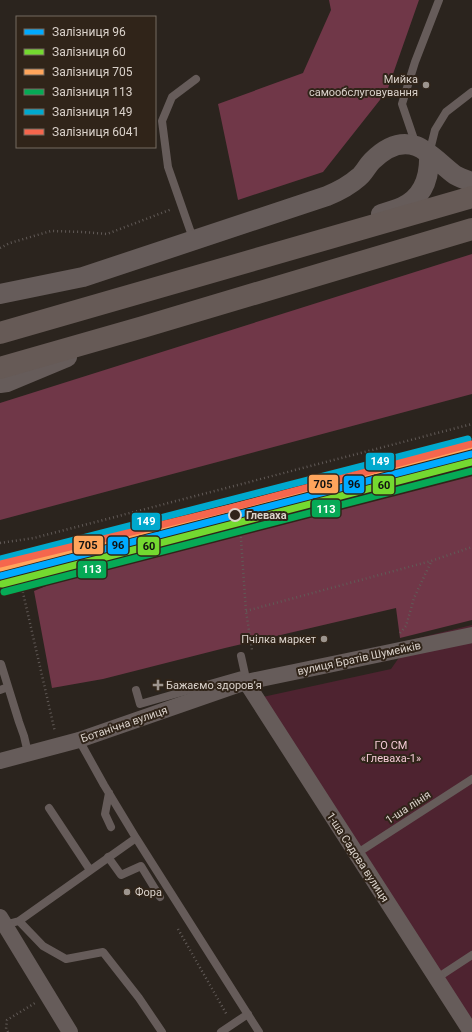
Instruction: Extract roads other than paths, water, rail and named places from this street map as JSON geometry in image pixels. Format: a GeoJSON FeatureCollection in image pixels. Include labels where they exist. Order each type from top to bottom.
{"type":"FeatureCollection","features":[{"type":"Feature","properties":{"kind":"highway"},"geometry":{"type":"LineString","coordinates":[[0,333],[472,197]]}},
{"type":"Feature","properties":{"kind":"highway"},"geometry":{"type":"LineString","coordinates":[[0,368],[472,230]]}},
{"type":"Feature","properties":{"kind":"street"},"geometry":{"type":"LineString","coordinates":[[0,294],[83,277],[327,196],[351,184],[360,177],[372,161],[383,151],[394,145],[406,144],[423,150],[456,176],[472,182]]}},
{"type":"Feature","properties":{"kind":"street"},"geometry":{"type":"LineString","coordinates":[[328,238],[355,222],[402,207],[414,199],[424,188],[428,175],[429,162],[423,150]]}},
{"type":"Feature","properties":{"kind":"street"},"geometry":{"type":"LineString","coordinates":[[0,384],[136,329]]}},
{"type":"Feature","properties":{"kind":"street","name":"вулиця Братів Шумейків"},"geometry":{"type":"LineString","coordinates":[[240,681],[472,635]]}},
{"type":"Feature","properties":{"kind":"street","name":"Ботанічна вулиця"},"geometry":{"type":"LineString","coordinates":[[0,761],[79,740],[143,710],[240,681]]}},
{"type":"Feature","properties":{"kind":"street","name":"1-ша Садова вулиця"},"geometry":{"type":"LineString","coordinates":[[240,681],[356,854],[471,1032]]}},
{"type":"Feature","properties":{"kind":"street"},"geometry":{"type":"LineString","coordinates":[[8,921],[46,994],[70,1032]]}},
{"type":"Feature","properties":{"kind":"lane"},"geometry":{"type":"LineString","coordinates":[[423,150],[402,104],[439,0]]}},
{"type":"Feature","properties":{"kind":"lane"},"geometry":{"type":"LineString","coordinates":[[195,240],[190,230],[168,167],[162,120],[172,97],[196,79]]}},
{"type":"Feature","properties":{"kind":"lane"},"geometry":{"type":"LineString","coordinates":[[423,150],[446,112],[472,92]]}},
{"type":"Feature","properties":{"kind":"lane"},"geometry":{"type":"LineString","coordinates":[[240,681],[245,674],[241,656]]}},
{"type":"Feature","properties":{"kind":"lane"},"geometry":{"type":"LineString","coordinates":[[1,664],[4,688],[24,736],[28,753]]}},
{"type":"Feature","properties":{"kind":"lane"},"geometry":{"type":"LineString","coordinates":[[136,690],[143,710]]}},
{"type":"Feature","properties":{"kind":"lane"},"geometry":{"type":"LineString","coordinates":[[79,740],[136,838],[260,1032]]}},
{"type":"Feature","properties":{"kind":"lane","name":"1-ша лінія"},"geometry":{"type":"LineString","coordinates":[[356,854],[472,779]]}},
{"type":"Feature","properties":{"kind":"lane"},"geometry":{"type":"LineString","coordinates":[[109,793],[105,814],[111,827]]}},
{"type":"Feature","properties":{"kind":"lane"},"geometry":{"type":"LineString","coordinates":[[49,808],[90,870]]}},
{"type":"Feature","properties":{"kind":"lane"},"geometry":{"type":"LineString","coordinates":[[136,838],[90,870],[8,921],[43,946],[66,959],[103,952],[139,998],[162,1032]]}},
{"type":"Feature","properties":{"kind":"lane"},"geometry":{"type":"LineString","coordinates":[[108,857],[121,875],[141,866],[160,897]]}},
{"type":"Feature","properties":{"kind":"lane"},"geometry":{"type":"LineString","coordinates":[[152,883],[160,876]]}},
{"type":"Feature","properties":{"kind":"lane"},"geometry":{"type":"LineString","coordinates":[[437,978],[472,955]]}},
{"type":"Feature","properties":{"kind":"lane"},"geometry":{"type":"LineString","coordinates":[[221,1032],[248,1014]]}},
{"type":"Feature","properties":{"kind":"rail line","name":"149"},"geometry":{"type":"LineString","coordinates":[[0,559],[468,439]]}},
{"type":"Feature","properties":{"kind":"rail line","name":"6041"},"geometry":{"type":"LineString","coordinates":[[0,564],[234,507],[472,444]]}},
{"type":"Feature","properties":{"kind":"rail line","name":"705"},"geometry":{"type":"LineString","coordinates":[[0,568],[470,446]]}},
{"type":"Feature","properties":{"kind":"rail line","name":"96"},"geometry":{"type":"LineString","coordinates":[[0,576],[472,454]]}},
{"type":"Feature","properties":{"kind":"rail line","name":"60"},"geometry":{"type":"LineString","coordinates":[[2,584],[472,462]]}},
{"type":"Feature","properties":{"kind":"rail line","name":"113"},"geometry":{"type":"LineString","coordinates":[[4,592],[472,471]]}},
{"type":"Feature","properties":{"kind":"place","name":"Мийка самообслуговування"},"geometry":{"type":"Point","coordinates":[426,85]}},
{"type":"Feature","properties":{"kind":"place","name":"Глеваха"},"geometry":{"type":"Point","coordinates":[235,515]}},
{"type":"Feature","properties":{"kind":"place","name":"Пчілка маркет"},"geometry":{"type":"Point","coordinates":[324,639]}},
{"type":"Feature","properties":{"kind":"place","name":"Бажаємо здоровʼя"},"geometry":{"type":"Point","coordinates":[158,685]}},
{"type":"Feature","properties":{"kind":"place","name":"Фора"},"geometry":{"type":"Point","coordinates":[127,892]}},
{"type":"Feature","properties":{"kind":"park label","name":"ГО СМ «Глеваха-1»"},"geometry":{"type":"Point","coordinates":[391,751]}}]}
